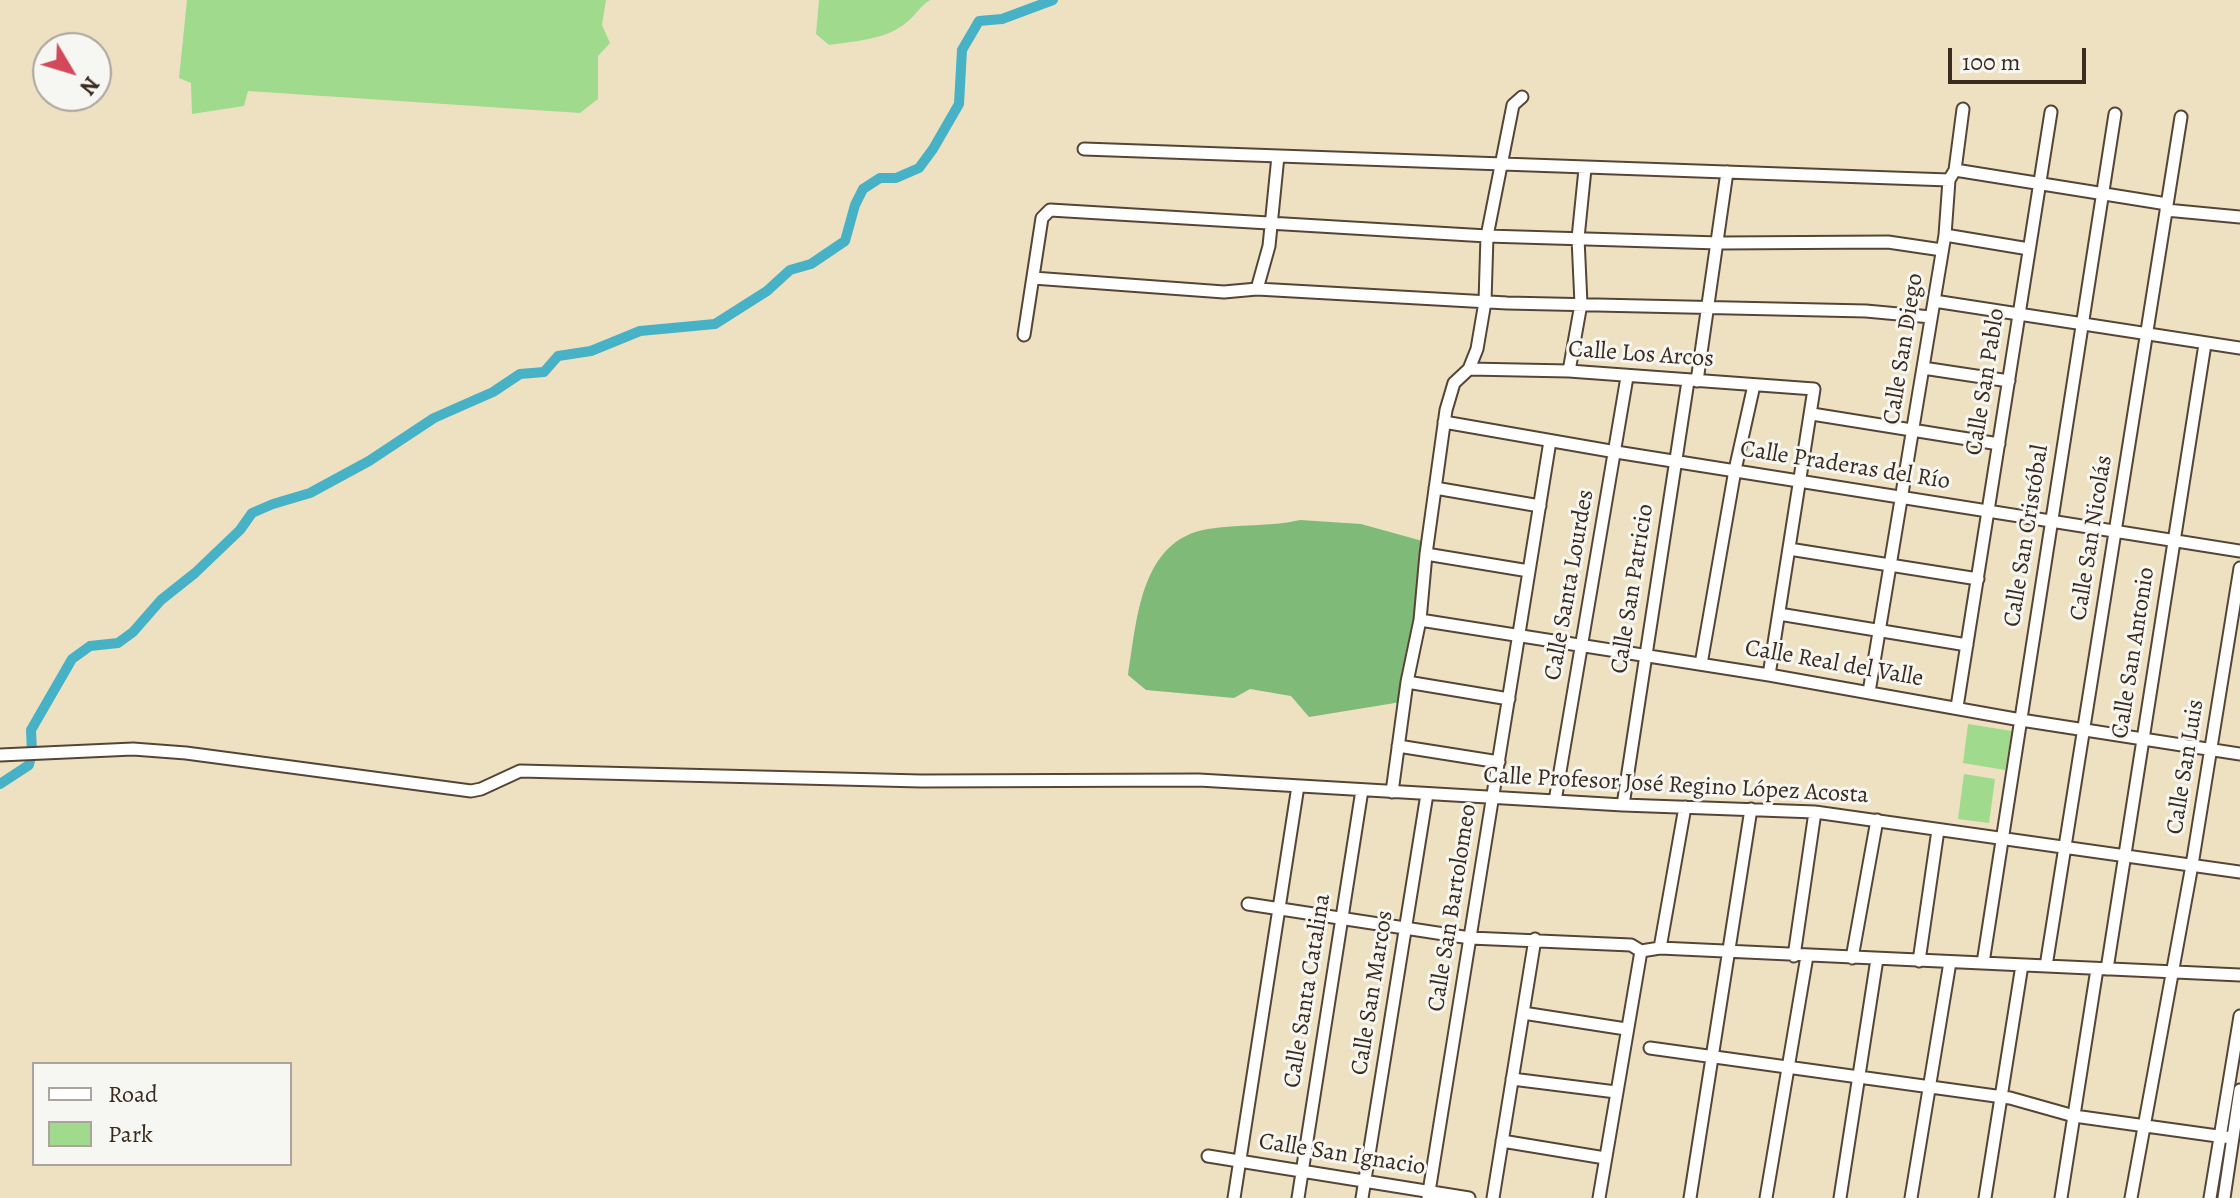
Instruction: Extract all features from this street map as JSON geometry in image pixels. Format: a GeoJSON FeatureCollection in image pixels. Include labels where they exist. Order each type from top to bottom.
{"type":"FeatureCollection","features":[{"type":"Feature","properties":{"kind":"street"},"geometry":{"type":"LineString","coordinates":[[1392,792],[1407,682],[1420,620],[1444,422],[1454,383],[1469,369],[1477,349],[1485,302],[1487,236],[1513,105],[1522,97]]}},
{"type":"Feature","properties":{"kind":"street","name":"Calle San Diego"},"geometry":{"type":"LineString","coordinates":[[1869,692],[1963,109]]}},
{"type":"Feature","properties":{"kind":"street","name":"Calle San Pablo"},"geometry":{"type":"LineString","coordinates":[[1957,707],[2051,112]]}},
{"type":"Feature","properties":{"kind":"street","name":"Calle San Cristóbal"},"geometry":{"type":"LineString","coordinates":[[1983,963],[2115,114]]}},
{"type":"Feature","properties":{"kind":"street","name":"Calle San Nicolás"},"geometry":{"type":"LineString","coordinates":[[2046,966],[2181,117]]}},
{"type":"Feature","properties":{"kind":"street"},"geometry":{"type":"LineString","coordinates":[[1084,149],[1501,163],[1585,169],[1952,175],[2039,183],[2166,207],[2240,217]]}},
{"type":"Feature","properties":{"kind":"street"},"geometry":{"type":"LineString","coordinates":[[1257,289],[1268,250],[1276,199],[1278,156]]}},
{"type":"Feature","properties":{"kind":"street"},"geometry":{"type":"LineString","coordinates":[[1569,371],[1581,304],[1578,238],[1585,169]]}},
{"type":"Feature","properties":{"kind":"street","name":"Calle San Patricio"},"geometry":{"type":"LineString","coordinates":[[1623,805],[1676,461],[1709,308],[1727,172]]}},
{"type":"Feature","properties":{"kind":"street"},"geometry":{"type":"LineString","coordinates":[[1024,335],[1042,218],[1050,210],[1487,236],[1719,243],[1888,242],[1942,250]]}},
{"type":"Feature","properties":{"kind":"street"},"geometry":{"type":"LineString","coordinates":[[1945,235],[2029,249]]}},
{"type":"Feature","properties":{"kind":"street"},"geometry":{"type":"LineString","coordinates":[[1033,278],[1224,292],[1257,289],[1485,302],[1677,309],[1866,311],[1931,317]]}},
{"type":"Feature","properties":{"kind":"street"},"geometry":{"type":"LineString","coordinates":[[1934,301],[2240,348]]}},
{"type":"Feature","properties":{"kind":"street","name":"Calle San Antonio"},"geometry":{"type":"LineString","coordinates":[[2061,1198],[2124,856],[2205,344]]}},
{"type":"Feature","properties":{"kind":"street"},"geometry":{"type":"LineString","coordinates":[[1923,368],[2009,381]]}},
{"type":"Feature","properties":{"kind":"street","name":"Calle Los Arcos"},"geometry":{"type":"LineString","coordinates":[[1469,369],[1569,371],[1812,388],[1812,414]]}},
{"type":"Feature","properties":{"kind":"street","name":"Calle Santa Lourdes"},"geometry":{"type":"LineString","coordinates":[[1555,801],[1627,377]]}},
{"type":"Feature","properties":{"kind":"street"},"geometry":{"type":"LineString","coordinates":[[1701,664],[1735,470],[1754,385]]}},
{"type":"Feature","properties":{"kind":"street"},"geometry":{"type":"LineString","coordinates":[[1769,675],[1812,414],[1999,444]]}},
{"type":"Feature","properties":{"kind":"street","name":"Calle Praderas del Río"},"geometry":{"type":"LineString","coordinates":[[1444,422],[2240,551]]}},
{"type":"Feature","properties":{"kind":"street","name":"Calle San Bartolomeo"},"geometry":{"type":"LineString","coordinates":[[1429,1195],[1550,441]]}},
{"type":"Feature","properties":{"kind":"street"},"geometry":{"type":"LineString","coordinates":[[1435,488],[1540,506]]}},
{"type":"Feature","properties":{"kind":"street"},"geometry":{"type":"LineString","coordinates":[[1789,549],[1978,579]]}},
{"type":"Feature","properties":{"kind":"street"},"geometry":{"type":"LineString","coordinates":[[1426,554],[1529,571]]}},
{"type":"Feature","properties":{"kind":"street","name":"Calle San Luis"},"geometry":{"type":"LineString","coordinates":[[2131,1198],[2192,865],[2240,568]]}},
{"type":"Feature","properties":{"kind":"street"},"geometry":{"type":"LineString","coordinates":[[1779,614],[1967,645]]}},
{"type":"Feature","properties":{"kind":"street","name":"Calle Real del Valle"},"geometry":{"type":"LineString","coordinates":[[1420,620],[2240,754]]}},
{"type":"Feature","properties":{"kind":"street"},"geometry":{"type":"LineString","coordinates":[[1407,682],[1509,699]]}},
{"type":"Feature","properties":{"kind":"street"},"geometry":{"type":"LineString","coordinates":[[1398,746],[1499,762]]}},
{"type":"Feature","properties":{"kind":"street","name":"Calle Profesor José Regino López Acosta"},"geometry":{"type":"LineString","coordinates":[[0,755],[133,749],[186,753],[471,791],[520,771],[921,781],[1199,780],[1623,805],[1815,812],[2240,872]]}},
{"type":"Feature","properties":{"kind":"street"},"geometry":{"type":"LineString","coordinates":[[1234,1198],[1298,786]]}},
{"type":"Feature","properties":{"kind":"street","name":"Calle Santa Catalina"},"geometry":{"type":"LineString","coordinates":[[1298,1198],[1362,790]]}},
{"type":"Feature","properties":{"kind":"street","name":"Calle San Marcos"},"geometry":{"type":"LineString","coordinates":[[1362,1198],[1427,794]]}},
{"type":"Feature","properties":{"kind":"street"},"geometry":{"type":"LineString","coordinates":[[1660,948],[1685,807]]}},
{"type":"Feature","properties":{"kind":"street"},"geometry":{"type":"LineString","coordinates":[[1690,1198],[1751,809]]}},
{"type":"Feature","properties":{"kind":"street"},"geometry":{"type":"LineString","coordinates":[[1794,956],[1815,812]]}},
{"type":"Feature","properties":{"kind":"street"},"geometry":{"type":"LineString","coordinates":[[1852,958],[1877,820]]}},
{"type":"Feature","properties":{"kind":"street"},"geometry":{"type":"LineString","coordinates":[[1919,961],[1938,830]]}},
{"type":"Feature","properties":{"kind":"street"},"geometry":{"type":"LineString","coordinates":[[1248,904],[1470,938],[1631,945],[1641,951],[1660,948],[2240,975]]}},
{"type":"Feature","properties":{"kind":"street"},"geometry":{"type":"LineString","coordinates":[[1493,1198],[1535,939]]}},
{"type":"Feature","properties":{"kind":"street"},"geometry":{"type":"LineString","coordinates":[[1599,1198],[1641,951]]}},
{"type":"Feature","properties":{"kind":"street"},"geometry":{"type":"LineString","coordinates":[[1766,1198],[1807,956]]}},
{"type":"Feature","properties":{"kind":"street"},"geometry":{"type":"LineString","coordinates":[[1840,1198],[1877,959]]}},
{"type":"Feature","properties":{"kind":"street"},"geometry":{"type":"LineString","coordinates":[[1911,1198],[1950,962]]}},
{"type":"Feature","properties":{"kind":"street"},"geometry":{"type":"LineString","coordinates":[[1985,1198],[2022,965]]}},
{"type":"Feature","properties":{"kind":"street"},"geometry":{"type":"LineString","coordinates":[[1523,1013],[1626,1029]]}},
{"type":"Feature","properties":{"kind":"street"},"geometry":{"type":"LineString","coordinates":[[2210,1198],[2240,1016]]}},
{"type":"Feature","properties":{"kind":"street"},"geometry":{"type":"LineString","coordinates":[[1650,1048],[2010,1098],[2074,1116],[2232,1138]]}},
{"type":"Feature","properties":{"kind":"street"},"geometry":{"type":"LineString","coordinates":[[1512,1079],[1616,1092]]}},
{"type":"Feature","properties":{"kind":"street"},"geometry":{"type":"LineString","coordinates":[[2224,1198],[2240,1090]]}},
{"type":"Feature","properties":{"kind":"street"},"geometry":{"type":"LineString","coordinates":[[1502,1141],[1605,1158]]}},
{"type":"Feature","properties":{"kind":"street","name":"Calle San Ignacio"},"geometry":{"type":"LineString","coordinates":[[1208,1156],[1365,1181],[1429,1195],[1469,1198]]}},
{"type":"Feature","properties":{"kind":"green space"},"geometry":{"type":"Polygon","coordinates":[[[187,0],[606,0],[602,25],[610,43],[598,56],[598,99],[580,113],[248,91],[244,106],[192,114],[191,83],[179,78],[187,0]]]}},
{"type":"Feature","properties":{"kind":"green space"},"geometry":{"type":"Polygon","coordinates":[[[819,0],[930,0],[890,33],[829,45],[816,34],[819,0]]]}},
{"type":"Feature","properties":{"kind":"green space"},"geometry":{"type":"Polygon","coordinates":[[[1300,520],[1361,524],[1426,542],[1429,554],[1401,702],[1309,717],[1291,696],[1250,689],[1234,698],[1146,690],[1128,675],[1139,608],[1155,566],[1168,549],[1185,536],[1208,529],[1300,520]]]}},
{"type":"Feature","properties":{"kind":"green space"},"geometry":{"type":"Polygon","coordinates":[[[1968,724],[2012,731],[2005,770],[1963,763],[1968,724]]]}},
{"type":"Feature","properties":{"kind":"green space"},"geometry":{"type":"Polygon","coordinates":[[[1964,774],[1995,779],[1989,823],[1958,819],[1964,774]]]}},
{"type":"Feature","properties":{"kind":"waterway"},"geometry":{"type":"LineString","coordinates":[[0,784],[29,765],[31,730],[72,659],[90,646],[118,643],[133,632],[161,600],[240,530],[252,513],[310,493],[369,461],[434,418],[493,392],[520,374],[544,372],[558,356],[591,351],[640,331],[715,324],[767,291],[790,270],[811,264],[845,241],[863,189],[880,178],[896,178],[919,168],[933,149],[959,104],[962,50],[979,21],[1002,19],[1053,0]]}}]}
